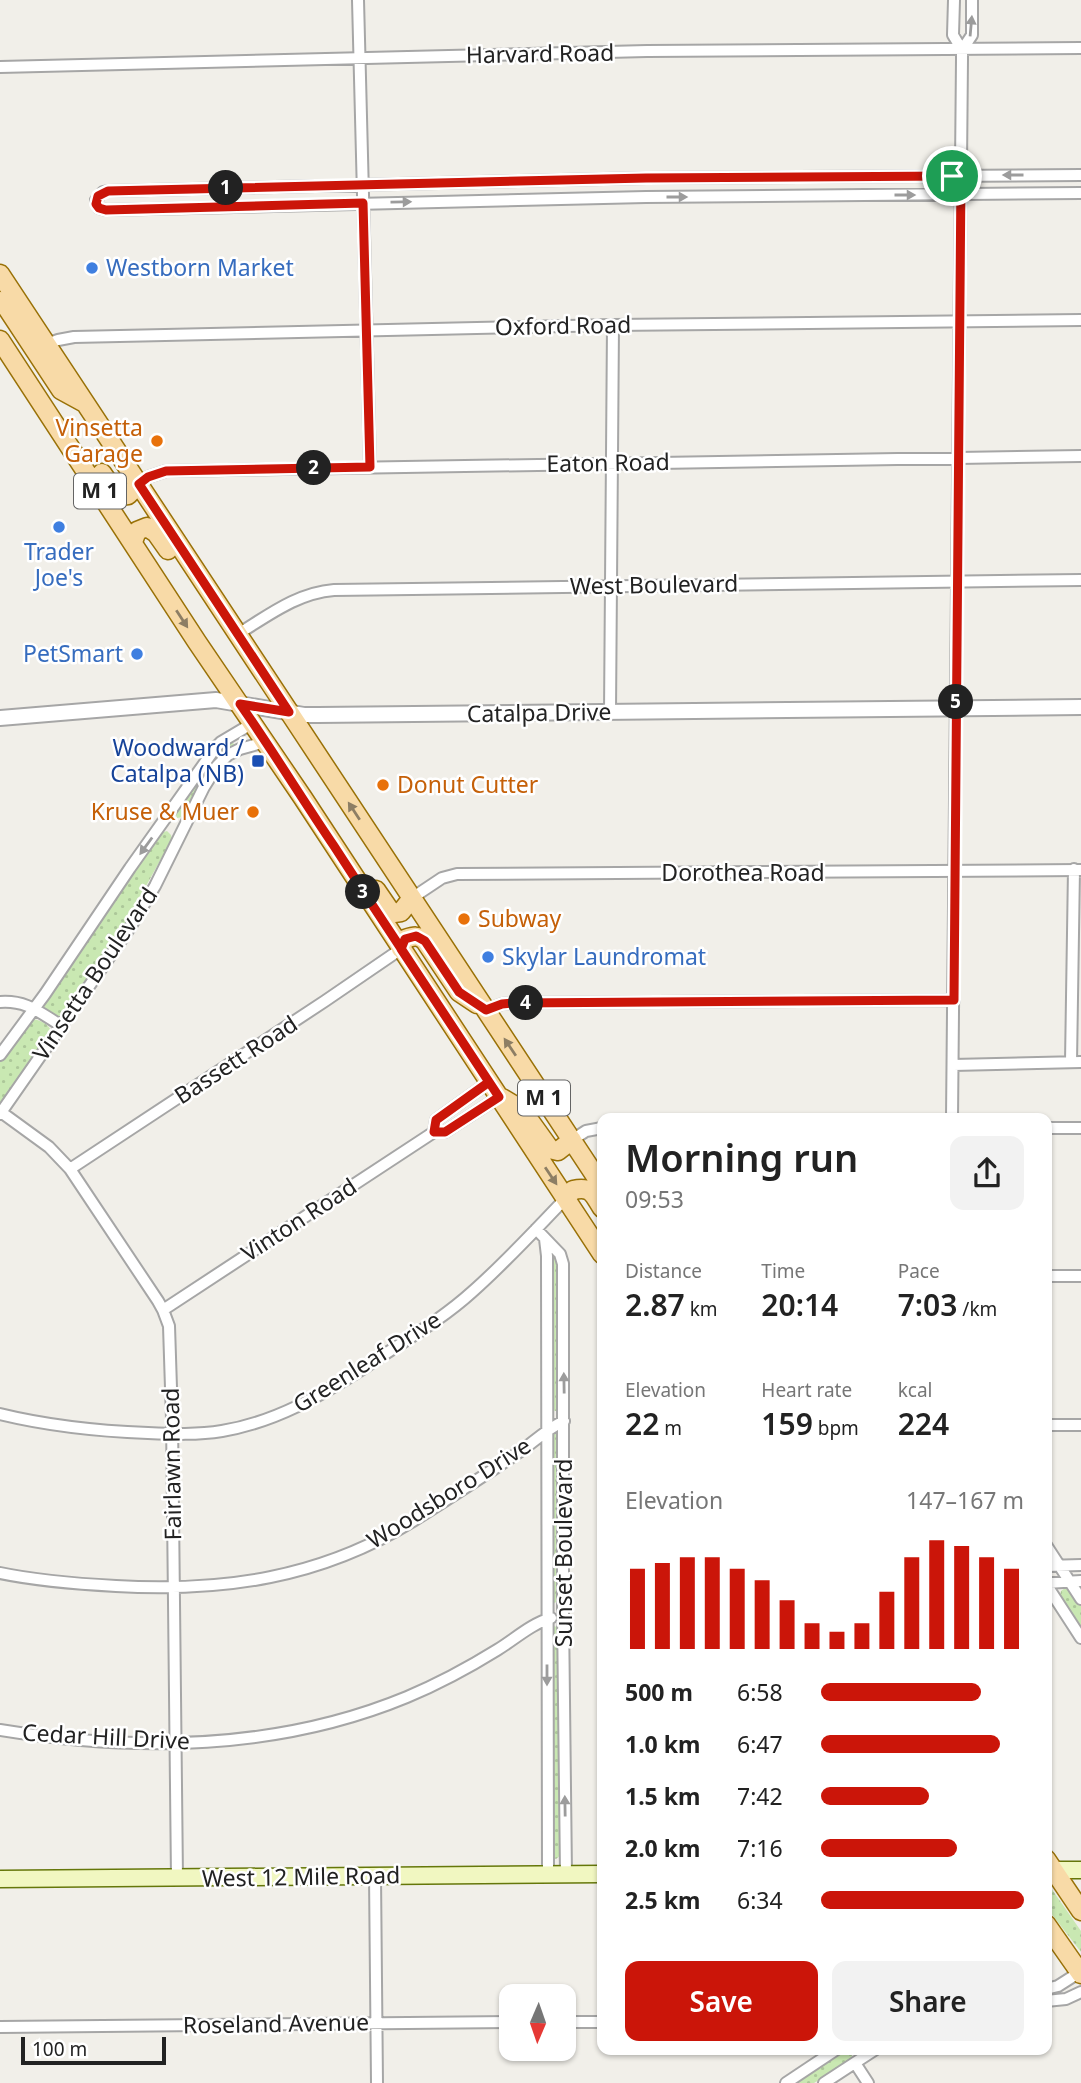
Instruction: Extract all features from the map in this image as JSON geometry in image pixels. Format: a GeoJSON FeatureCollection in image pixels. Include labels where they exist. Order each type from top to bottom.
{"type":"FeatureCollection","features":[{"type":"Feature","properties":{"kind":"main road","name":"M 1"},"geometry":{"type":"LineString","coordinates":[[0,274],[597,1178]]}},
{"type":"Feature","properties":{"kind":"main road"},"geometry":{"type":"LineString","coordinates":[[0,301],[61,390],[86,404]]}},
{"type":"Feature","properties":{"kind":"main road","name":"M 1"},"geometry":{"type":"LineString","coordinates":[[0,340],[189,631],[303,797],[597,1246]]}},
{"type":"Feature","properties":{"kind":"main road"},"geometry":{"type":"LineString","coordinates":[[29,385],[52,399],[115,492],[128,495],[139,484]]}},
{"type":"Feature","properties":{"kind":"main road"},"geometry":{"type":"LineString","coordinates":[[133,542],[141,528],[152,529],[216,622],[222,628],[238,634]]}},
{"type":"Feature","properties":{"kind":"main road"},"geometry":{"type":"LineString","coordinates":[[303,797],[332,826],[389,909],[394,913],[401,912],[412,898]]}},
{"type":"Feature","properties":{"kind":"main road"},"geometry":{"type":"LineString","coordinates":[[401,949],[405,939],[421,937],[459,992],[486,1010]]}},
{"type":"Feature","properties":{"kind":"main road"},"geometry":{"type":"LineString","coordinates":[[494,1089],[522,1110],[550,1149],[558,1151],[572,1140]]}},
{"type":"Feature","properties":{"kind":"main road"},"geometry":{"type":"LineString","coordinates":[[566,1198],[573,1190],[583,1188],[590,1191],[597,1201]]}},
{"type":"Feature","properties":{"kind":"main road"},"geometry":{"type":"LineString","coordinates":[[1052,1866],[1081,1870]]}},
{"type":"Feature","properties":{"kind":"main road"},"geometry":{"type":"LineString","coordinates":[[1052,1870],[1081,1911]]}},
{"type":"Feature","properties":{"kind":"main road","name":"West 12 Mile Road"},"geometry":{"type":"LineString","coordinates":[[0,1879],[597,1874]]}},
{"type":"Feature","properties":{"kind":"main road"},"geometry":{"type":"LineString","coordinates":[[1052,1932],[1081,1972]]}},
{"type":"Feature","properties":{"kind":"street"},"geometry":{"type":"LineString","coordinates":[[358,0],[370,467]]}},
{"type":"Feature","properties":{"kind":"street"},"geometry":{"type":"LineString","coordinates":[[952,1113],[962,50],[953,35],[954,0]]}},
{"type":"Feature","properties":{"kind":"street"},"geometry":{"type":"LineString","coordinates":[[962,50],[972,35],[972,0]]}},
{"type":"Feature","properties":{"kind":"street","name":"Harvard Road"},"geometry":{"type":"LineString","coordinates":[[0,67],[647,51],[1081,48]]}},
{"type":"Feature","properties":{"kind":"street"},"geometry":{"type":"LineString","coordinates":[[1081,175],[646,178],[108,191],[103,192],[96,200],[99,208],[106,210],[646,197],[1081,193]]}},
{"type":"Feature","properties":{"kind":"street"},"geometry":{"type":"LineString","coordinates":[[646,178],[646,197]]}},
{"type":"Feature","properties":{"kind":"street","name":"Oxford Road"},"geometry":{"type":"LineString","coordinates":[[46,344],[74,337],[366,330],[1081,320]]}},
{"type":"Feature","properties":{"kind":"street"},"geometry":{"type":"LineString","coordinates":[[610,712],[613,325]]}},
{"type":"Feature","properties":{"kind":"street","name":"Eaton Road"},"geometry":{"type":"LineString","coordinates":[[139,484],[148,477],[166,471],[1081,456]]}},
{"type":"Feature","properties":{"kind":"street","name":"West Boulevard"},"geometry":{"type":"LineString","coordinates":[[238,634],[293,600],[321,591],[1081,580]]}},
{"type":"Feature","properties":{"kind":"street","name":"Catalpa Drive"},"geometry":{"type":"LineString","coordinates":[[0,718],[216,700],[318,715],[1081,707]]}},
{"type":"Feature","properties":{"kind":"street","name":"Vinsetta Boulevard"},"geometry":{"type":"LineString","coordinates":[[0,1055],[216,747],[253,723]]}},
{"type":"Feature","properties":{"kind":"street","name":"Vinsetta Boulevard"},"geometry":{"type":"LineString","coordinates":[[1,1113],[131,926],[155,886],[217,766],[228,755],[240,749],[265,742]]}},
{"type":"Feature","properties":{"kind":"street"},"geometry":{"type":"LineString","coordinates":[[164,820],[183,831]]}},
{"type":"Feature","properties":{"kind":"street"},"geometry":{"type":"LineString","coordinates":[[953,1065],[1076,1062],[1077,869]]}},
{"type":"Feature","properties":{"kind":"street","name":"Dorothea Road"},"geometry":{"type":"LineString","coordinates":[[412,898],[442,878],[457,874],[1077,869]]}},
{"type":"Feature","properties":{"kind":"street","name":"Bassett Road"},"geometry":{"type":"LineString","coordinates":[[70,1169],[401,949]]}},
{"type":"Feature","properties":{"kind":"street"},"geometry":{"type":"LineString","coordinates":[[486,1010],[514,1003],[954,1000]]}},
{"type":"Feature","properties":{"kind":"street"},"geometry":{"type":"LineString","coordinates":[[0,1002],[17,1001],[62,1026]]}},
{"type":"Feature","properties":{"kind":"street","name":"Vinton Road"},"geometry":{"type":"LineString","coordinates":[[434,1132],[436,1120],[494,1089]]}},
{"type":"Feature","properties":{"kind":"street","name":"Vinton Road"},"geometry":{"type":"LineString","coordinates":[[163,1310],[434,1132],[445,1132],[494,1089]]}},
{"type":"Feature","properties":{"kind":"street","name":"Fairlawn Road"},"geometry":{"type":"LineString","coordinates":[[1,1113],[49,1147],[70,1169],[163,1310],[169,1326],[177,1878]]}},
{"type":"Feature","properties":{"kind":"street"},"geometry":{"type":"LineString","coordinates":[[1052,1128],[1081,1128]]}},
{"type":"Feature","properties":{"kind":"street"},"geometry":{"type":"LineString","coordinates":[[572,1140],[586,1131],[597,1129]]}},
{"type":"Feature","properties":{"kind":"street","name":"Greenleaf Drive"},"geometry":{"type":"LineString","coordinates":[[0,1414],[30,1421],[114,1431],[207,1433],[239,1427],[286,1412],[318,1397],[452,1309],[472,1293],[566,1198]]}},
{"type":"Feature","properties":{"kind":"street","name":"Sunset Boulevard"},"geometry":{"type":"LineString","coordinates":[[536,1229],[560,1254],[563,1264],[566,1875]]}},
{"type":"Feature","properties":{"kind":"street","name":"Sunset Boulevard"},"geometry":{"type":"LineString","coordinates":[[545,1239],[548,1874]]}},
{"type":"Feature","properties":{"kind":"street"},"geometry":{"type":"LineString","coordinates":[[1052,1276],[1081,1276]]}},
{"type":"Feature","properties":{"kind":"street","name":"Woodsboro Drive"},"geometry":{"type":"LineString","coordinates":[[0,1573],[63,1582],[174,1588],[221,1586],[314,1567],[382,1539],[413,1521],[564,1421]]}},
{"type":"Feature","properties":{"kind":"street"},"geometry":{"type":"LineString","coordinates":[[1052,1425],[1081,1425]]}},
{"type":"Feature","properties":{"kind":"street"},"geometry":{"type":"LineString","coordinates":[[1052,1554],[1075,1581],[1081,1599]]}},
{"type":"Feature","properties":{"kind":"street"},"geometry":{"type":"LineString","coordinates":[[1052,1566],[1081,1565]]}},
{"type":"Feature","properties":{"kind":"street"},"geometry":{"type":"LineString","coordinates":[[1052,1583],[1075,1581]]}},
{"type":"Feature","properties":{"kind":"street"},"geometry":{"type":"LineString","coordinates":[[1052,1593],[1081,1638]]}},
{"type":"Feature","properties":{"kind":"street","name":"Cedar Hill Drive"},"geometry":{"type":"LineString","coordinates":[[0,1731],[114,1742],[175,1743],[269,1735],[302,1729],[407,1697],[481,1660],[532,1626],[563,1614]]}},
{"type":"Feature","properties":{"kind":"street"},"geometry":{"type":"LineString","coordinates":[[375,1876],[377,2083]]}},
{"type":"Feature","properties":{"kind":"street"},"geometry":{"type":"LineString","coordinates":[[1052,1988],[1081,1972]]}},
{"type":"Feature","properties":{"kind":"street"},"geometry":{"type":"LineString","coordinates":[[1052,2000],[1081,1992]]}},
{"type":"Feature","properties":{"kind":"street","name":"Roseland Avenue"},"geometry":{"type":"LineString","coordinates":[[0,2027],[499,2022]]}},
{"type":"Feature","properties":{"kind":"street"},"geometry":{"type":"LineString","coordinates":[[576,2022],[597,2022]]}},
{"type":"Feature","properties":{"kind":"street"},"geometry":{"type":"LineString","coordinates":[[786,2083],[828,2055]]}},
{"type":"Feature","properties":{"kind":"street"},"geometry":{"type":"LineString","coordinates":[[824,2083],[864,2055]]}},
{"type":"Feature","properties":{"kind":"street"},"geometry":{"type":"LineString","coordinates":[[855,2063],[868,2083]]}},
{"type":"Feature","properties":{"kind":"green space"},"geometry":{"type":"Polygon","coordinates":[[[232,742],[235,745],[217,758],[203,776],[183,817],[177,818],[175,813],[222,747],[232,742]]]}},
{"type":"Feature","properties":{"kind":"green space"},"geometry":{"type":"Polygon","coordinates":[[[167,831],[172,839],[125,924],[65,1012],[59,1017],[54,1016],[43,1008],[42,1003],[161,833],[167,831]]]}},
{"type":"Feature","properties":{"kind":"green space"},"geometry":{"type":"Polygon","coordinates":[[[31,1019],[43,1022],[51,1031],[0,1106],[0,1062],[31,1019]]]}},
{"type":"Feature","properties":{"kind":"green space"},"geometry":{"type":"Polygon","coordinates":[[[552,1256],[559,1267],[559,1407],[556,1411],[551,1410],[552,1256]]]}},
{"type":"Feature","properties":{"kind":"green space"},"geometry":{"type":"Polygon","coordinates":[[[551,1434],[558,1436],[559,1601],[554,1603],[552,1602],[551,1434]]]}},
{"type":"Feature","properties":{"kind":"green space"},"geometry":{"type":"Polygon","coordinates":[[[1065,1588],[1070,1590],[1081,1606],[1081,1631],[1060,1596],[1065,1588]]]}},
{"type":"Feature","properties":{"kind":"green space"},"geometry":{"type":"Polygon","coordinates":[[[554,1626],[559,1628],[561,1855],[556,1859],[551,1856],[554,1626]]]}},
{"type":"Feature","properties":{"kind":"green space"},"geometry":{"type":"Polygon","coordinates":[[[1052,1890],[1081,1931],[1081,1952],[1052,1914],[1052,1890]]]}},
{"type":"Feature","properties":{"kind":"green space"},"geometry":{"type":"Polygon","coordinates":[[[839,2055],[852,2055],[851,2061],[814,2083],[794,2083],[839,2055]]]}},
{"type":"Feature","properties":{"kind":"place","name":"Westborn Market"},"geometry":{"type":"Point","coordinates":[92,268]}},
{"type":"Feature","properties":{"kind":"place","name":"Vinsetta Garage"},"geometry":{"type":"Point","coordinates":[157,441]}},
{"type":"Feature","properties":{"kind":"place","name":"Trader Joe's"},"geometry":{"type":"Point","coordinates":[59,527]}},
{"type":"Feature","properties":{"kind":"place","name":"PetSmart"},"geometry":{"type":"Point","coordinates":[137,654]}},
{"type":"Feature","properties":{"kind":"place","name":"Woodward / Catalpa (NB)"},"geometry":{"type":"Point","coordinates":[258,761]}},
{"type":"Feature","properties":{"kind":"place","name":"Donut Cutter"},"geometry":{"type":"Point","coordinates":[383,785]}},
{"type":"Feature","properties":{"kind":"place","name":"Kruse & Muer"},"geometry":{"type":"Point","coordinates":[253,812]}},
{"type":"Feature","properties":{"kind":"place","name":"Subway"},"geometry":{"type":"Point","coordinates":[464,919]}},
{"type":"Feature","properties":{"kind":"place","name":"Skylar Laundromat"},"geometry":{"type":"Point","coordinates":[488,957]}},
{"type":"Feature","properties":{"kind":"route"},"geometry":{"type":"LineString","coordinates":[[952,176],[646,178],[108,191],[98,196],[96,204],[106,210],[363,203],[370,467],[163,471],[139,484],[289,712],[240,704],[303,797],[323,830],[401,949],[489,1082],[436,1120],[434,1132],[445,1132],[499,1097],[401,949],[405,939],[416,936],[425,941],[459,992],[486,1010],[514,1003],[954,1000],[961,176],[952,176]]}}]}
